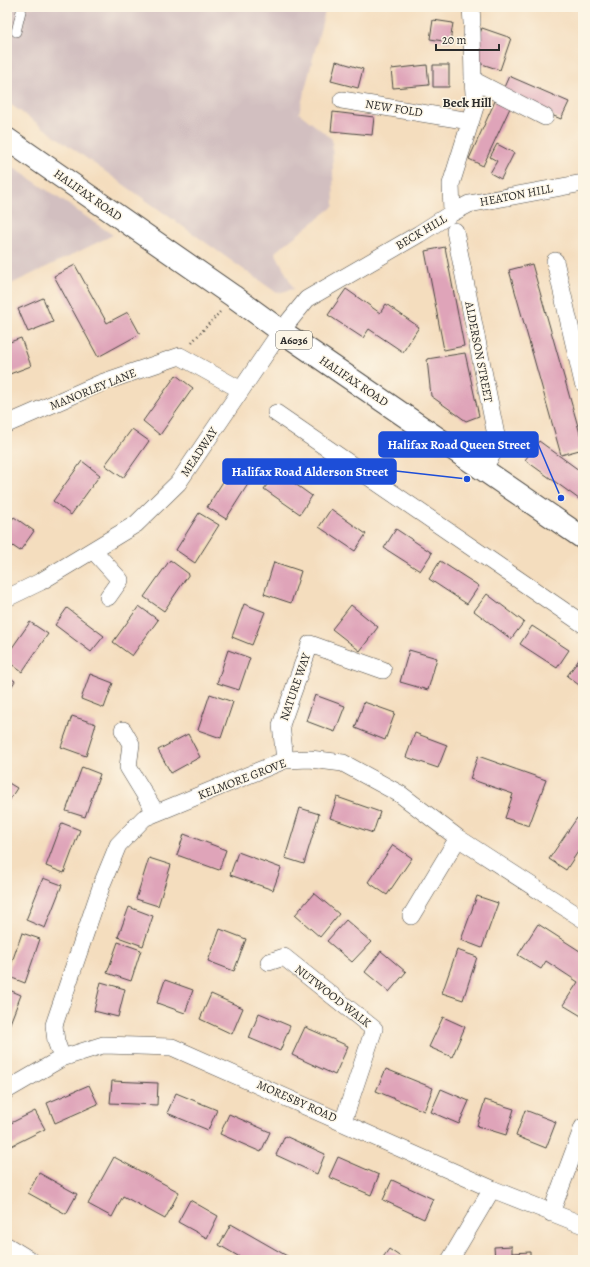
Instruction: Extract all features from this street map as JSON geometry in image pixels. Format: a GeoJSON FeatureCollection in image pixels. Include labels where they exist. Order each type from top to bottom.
{"type":"FeatureCollection","features":[{"type":"Feature","properties":{"kind":"highway","name":"HALIFAX ROAD"},"geometry":{"type":"LineString","coordinates":[[7,139],[281,331],[583,538]]}},
{"type":"Feature","properties":{"kind":"street","name":"BECK HILL"},"geometry":{"type":"LineString","coordinates":[[281,331],[307,299],[419,234],[452,213],[451,184],[474,107],[472,20]]}},
{"type":"Feature","properties":{"kind":"street"},"geometry":{"type":"LineString","coordinates":[[473,80],[545,117]]}},
{"type":"Feature","properties":{"kind":"street","name":"NEW FOLD"},"geometry":{"type":"LineString","coordinates":[[342,100],[470,121]]}},
{"type":"Feature","properties":{"kind":"street","name":"HEATON HILL"},"geometry":{"type":"LineString","coordinates":[[452,213],[469,204],[583,183]]}},
{"type":"Feature","properties":{"kind":"street","name":"ALDERSON STREET"},"geometry":{"type":"LineString","coordinates":[[455,231],[498,445],[483,469]]}},
{"type":"Feature","properties":{"kind":"street"},"geometry":{"type":"LineString","coordinates":[[555,261],[583,383]]}},
{"type":"Feature","properties":{"kind":"street","name":"MEADWAY"},"geometry":{"type":"LineString","coordinates":[[8,597],[40,582],[136,524],[178,484],[281,331]]}},
{"type":"Feature","properties":{"kind":"street"},"geometry":{"type":"LineString","coordinates":[[180,356],[241,390]]}},
{"type":"Feature","properties":{"kind":"street","name":"MANORLEY LANE"},"geometry":{"type":"LineString","coordinates":[[7,424],[101,383],[180,356]]}},
{"type":"Feature","properties":{"kind":"street"},"geometry":{"type":"LineString","coordinates":[[276,413],[583,624]]}},
{"type":"Feature","properties":{"kind":"street"},"geometry":{"type":"LineString","coordinates":[[93,550],[120,580],[108,597]]}},
{"type":"Feature","properties":{"kind":"street","name":"NATURE WAY"},"geometry":{"type":"LineString","coordinates":[[285,760],[281,725],[310,644],[383,670]]}},
{"type":"Feature","properties":{"kind":"street"},"geometry":{"type":"LineString","coordinates":[[123,730],[130,744],[128,767],[156,813]]}},
{"type":"Feature","properties":{"kind":"street","name":"KELMORE GROVE"},"geometry":{"type":"LineString","coordinates":[[62,1058],[56,1042],[54,1025],[102,884],[118,845],[144,818],[285,760],[310,759],[343,763],[400,794],[458,838],[583,919]]}},
{"type":"Feature","properties":{"kind":"street"},"geometry":{"type":"LineString","coordinates":[[411,916],[458,838]]}},
{"type":"Feature","properties":{"kind":"street","name":"NUTWOOD WALK"},"geometry":{"type":"LineString","coordinates":[[269,962],[284,957],[374,1029],[343,1122]]}},
{"type":"Feature","properties":{"kind":"street","name":"MORESBY ROAD"},"geometry":{"type":"LineString","coordinates":[[7,1090],[62,1058],[103,1045],[172,1047],[492,1188],[583,1225]]}},
{"type":"Feature","properties":{"kind":"street"},"geometry":{"type":"LineString","coordinates":[[551,1213],[583,1127]]}},
{"type":"Feature","properties":{"kind":"street"},"geometry":{"type":"LineString","coordinates":[[450,1260],[492,1188]]}},
{"type":"Feature","properties":{"kind":"street"},"geometry":{"type":"LineString","coordinates":[[7,1246],[30,1260]]}},
{"type":"Feature","properties":{"kind":"lane"},"geometry":{"type":"LineString","coordinates":[[16,32],[22,7]]}},
{"type":"Feature","properties":{"kind":"path"},"geometry":{"type":"LineString","coordinates":[[180,356],[233,296]]}},
{"type":"Feature","properties":{"kind":"shaded area"},"geometry":{"type":"Polygon","coordinates":[[[7,7],[326,7],[299,113],[332,139],[334,206],[275,252],[294,289],[277,293],[7,102],[7,7]]]}},
{"type":"Feature","properties":{"kind":"shaded area"},"geometry":{"type":"Polygon","coordinates":[[[7,163],[113,235],[7,286],[7,163]]]}},
{"type":"Feature","properties":{"kind":"building"},"geometry":{"type":"Polygon","coordinates":[[[433,20],[453,23],[450,42],[430,39],[433,20]]]}},
{"type":"Feature","properties":{"kind":"building"},"geometry":{"type":"Polygon","coordinates":[[[482,28],[511,38],[500,70],[476,62],[475,48],[482,28]]]}},
{"type":"Feature","properties":{"kind":"building"},"geometry":{"type":"Polygon","coordinates":[[[336,61],[363,69],[358,88],[331,81],[336,61]]]}},
{"type":"Feature","properties":{"kind":"building"},"geometry":{"type":"Polygon","coordinates":[[[427,65],[429,85],[393,88],[391,69],[427,65]]]}},
{"type":"Feature","properties":{"kind":"building"},"geometry":{"type":"Polygon","coordinates":[[[433,65],[449,65],[449,87],[433,87],[433,65]]]}},
{"type":"Feature","properties":{"kind":"building"},"geometry":{"type":"Polygon","coordinates":[[[509,76],[569,102],[561,119],[501,94],[509,76]]]}},
{"type":"Feature","properties":{"kind":"building"},"geometry":{"type":"Polygon","coordinates":[[[495,101],[510,108],[483,166],[469,159],[495,101]]]}},
{"type":"Feature","properties":{"kind":"building"},"geometry":{"type":"Polygon","coordinates":[[[333,112],[374,117],[372,135],[331,131],[333,112]]]}},
{"type":"Feature","properties":{"kind":"building"},"geometry":{"type":"Polygon","coordinates":[[[497,144],[514,153],[501,179],[490,173],[497,161],[490,157],[497,144]]]}},
{"type":"Feature","properties":{"kind":"building"},"geometry":{"type":"Polygon","coordinates":[[[445,247],[464,346],[444,350],[425,251],[445,247]]]}},
{"type":"Feature","properties":{"kind":"building"},"geometry":{"type":"Polygon","coordinates":[[[532,264],[583,444],[583,449],[561,455],[509,270],[532,264]]]}},
{"type":"Feature","properties":{"kind":"building"},"geometry":{"type":"Polygon","coordinates":[[[75,265],[107,323],[128,312],[140,334],[98,357],[54,276],[75,265]]]}},
{"type":"Feature","properties":{"kind":"building"},"geometry":{"type":"Polygon","coordinates":[[[346,289],[380,313],[386,304],[419,327],[403,352],[369,329],[363,338],[328,315],[346,289]]]}},
{"type":"Feature","properties":{"kind":"building"},"geometry":{"type":"Polygon","coordinates":[[[43,298],[53,322],[28,332],[18,309],[43,298]]]}},
{"type":"Feature","properties":{"kind":"building"},"geometry":{"type":"Polygon","coordinates":[[[21,338],[31,366],[7,375],[7,343],[21,338]]]}},
{"type":"Feature","properties":{"kind":"building"},"geometry":{"type":"Polygon","coordinates":[[[465,353],[479,416],[466,421],[431,396],[427,359],[465,353]]]}},
{"type":"Feature","properties":{"kind":"building"},"geometry":{"type":"Polygon","coordinates":[[[176,375],[193,388],[160,435],[143,421],[176,375]]]}},
{"type":"Feature","properties":{"kind":"building"},"geometry":{"type":"Polygon","coordinates":[[[132,429],[149,441],[123,478],[105,465],[132,429]]]}},
{"type":"Feature","properties":{"kind":"building"},"geometry":{"type":"Polygon","coordinates":[[[539,441],[583,473],[583,502],[525,460],[539,441]]]}},
{"type":"Feature","properties":{"kind":"building"},"geometry":{"type":"Polygon","coordinates":[[[82,461],[100,475],[71,515],[53,501],[82,461]]]}},
{"type":"Feature","properties":{"kind":"building"},"geometry":{"type":"Polygon","coordinates":[[[231,469],[250,481],[226,519],[207,507],[231,469]]]}},
{"type":"Feature","properties":{"kind":"building"},"geometry":{"type":"Polygon","coordinates":[[[277,471],[312,496],[300,514],[264,489],[277,471]]]}},
{"type":"Feature","properties":{"kind":"building"},"geometry":{"type":"Polygon","coordinates":[[[331,509],[366,534],[355,551],[319,527],[331,509]]]}},
{"type":"Feature","properties":{"kind":"building"},"geometry":{"type":"Polygon","coordinates":[[[199,513],[219,525],[195,563],[176,550],[199,513]]]}},
{"type":"Feature","properties":{"kind":"building"},"geometry":{"type":"Polygon","coordinates":[[[14,517],[34,531],[20,551],[7,542],[7,526],[14,517]]]}},
{"type":"Feature","properties":{"kind":"building"},"geometry":{"type":"Polygon","coordinates":[[[396,529],[432,553],[420,571],[384,548],[396,529]]]}},
{"type":"Feature","properties":{"kind":"building"},"geometry":{"type":"Polygon","coordinates":[[[170,560],[189,574],[164,611],[144,597],[170,560]]]}},
{"type":"Feature","properties":{"kind":"building"},"geometry":{"type":"Polygon","coordinates":[[[440,561],[479,586],[467,604],[429,579],[440,561]]]}},
{"type":"Feature","properties":{"kind":"building"},"geometry":{"type":"Polygon","coordinates":[[[274,562],[301,571],[291,603],[264,594],[274,562]]]}},
{"type":"Feature","properties":{"kind":"building"},"geometry":{"type":"Polygon","coordinates":[[[487,594],[524,622],[511,639],[474,611],[487,594]]]}},
{"type":"Feature","properties":{"kind":"building"},"geometry":{"type":"Polygon","coordinates":[[[244,604],[265,612],[252,645],[232,637],[244,604]]]}},
{"type":"Feature","properties":{"kind":"building"},"geometry":{"type":"Polygon","coordinates":[[[351,605],[378,627],[360,651],[332,629],[351,605]]]}},
{"type":"Feature","properties":{"kind":"building"},"geometry":{"type":"Polygon","coordinates":[[[139,606],[158,620],[132,656],[113,642],[139,606]]]}},
{"type":"Feature","properties":{"kind":"building"},"geometry":{"type":"Polygon","coordinates":[[[67,608],[104,636],[91,652],[55,625],[67,608]]]}},
{"type":"Feature","properties":{"kind":"building"},"geometry":{"type":"Polygon","coordinates":[[[30,622],[48,634],[22,672],[7,661],[7,655],[30,622]]]}},
{"type":"Feature","properties":{"kind":"building"},"geometry":{"type":"Polygon","coordinates":[[[532,626],[569,650],[557,668],[520,644],[532,626]]]}},
{"type":"Feature","properties":{"kind":"building"},"geometry":{"type":"Polygon","coordinates":[[[228,650],[250,658],[239,690],[217,683],[228,650]]]}},
{"type":"Feature","properties":{"kind":"building"},"geometry":{"type":"Polygon","coordinates":[[[409,650],[437,658],[428,690],[400,682],[409,650]]]}},
{"type":"Feature","properties":{"kind":"building"},"geometry":{"type":"Polygon","coordinates":[[[581,657],[583,658],[583,688],[567,676],[581,657]]]}},
{"type":"Feature","properties":{"kind":"building"},"geometry":{"type":"Polygon","coordinates":[[[90,674],[113,683],[104,708],[81,699],[90,674]]]}},
{"type":"Feature","properties":{"kind":"building"},"geometry":{"type":"Polygon","coordinates":[[[7,676],[15,681],[7,694],[7,676]]]}},
{"type":"Feature","properties":{"kind":"building"},"geometry":{"type":"Polygon","coordinates":[[[210,694],[233,702],[221,738],[198,730],[210,694]]]}},
{"type":"Feature","properties":{"kind":"building"},"geometry":{"type":"Polygon","coordinates":[[[315,695],[345,706],[335,732],[306,721],[315,695]]]}},
{"type":"Feature","properties":{"kind":"building"},"geometry":{"type":"Polygon","coordinates":[[[364,702],[395,713],[385,740],[355,728],[364,702]]]}},
{"type":"Feature","properties":{"kind":"building"},"geometry":{"type":"Polygon","coordinates":[[[72,716],[96,724],[86,756],[61,747],[72,716]]]}},
{"type":"Feature","properties":{"kind":"building"},"geometry":{"type":"Polygon","coordinates":[[[415,733],[447,745],[438,768],[406,757],[415,733]]]}},
{"type":"Feature","properties":{"kind":"building"},"geometry":{"type":"Polygon","coordinates":[[[188,734],[200,757],[171,773],[158,750],[188,734]]]}},
{"type":"Feature","properties":{"kind":"building"},"geometry":{"type":"Polygon","coordinates":[[[478,756],[546,780],[529,826],[505,818],[513,794],[470,779],[478,756]]]}},
{"type":"Feature","properties":{"kind":"building"},"geometry":{"type":"Polygon","coordinates":[[[82,767],[100,774],[85,817],[66,811],[82,767]]]}},
{"type":"Feature","properties":{"kind":"building"},"geometry":{"type":"Polygon","coordinates":[[[7,782],[17,788],[7,804],[7,782]]]}},
{"type":"Feature","properties":{"kind":"building"},"geometry":{"type":"Polygon","coordinates":[[[337,797],[380,812],[373,833],[330,818],[337,797]]]}},
{"type":"Feature","properties":{"kind":"building"},"geometry":{"type":"Polygon","coordinates":[[[300,808],[319,814],[304,864],[285,858],[300,808]]]}},
{"type":"Feature","properties":{"kind":"building"},"geometry":{"type":"Polygon","coordinates":[[[577,818],[583,822],[583,844],[566,870],[549,859],[577,818]]]}},
{"type":"Feature","properties":{"kind":"building"},"geometry":{"type":"Polygon","coordinates":[[[62,823],[80,830],[64,873],[46,866],[62,823]]]}},
{"type":"Feature","properties":{"kind":"building"},"geometry":{"type":"Polygon","coordinates":[[[184,834],[226,850],[219,870],[177,855],[184,834]]]}},
{"type":"Feature","properties":{"kind":"building"},"geometry":{"type":"Polygon","coordinates":[[[393,845],[412,858],[387,895],[368,882],[393,845]]]}},
{"type":"Feature","properties":{"kind":"building"},"geometry":{"type":"Polygon","coordinates":[[[238,852],[281,868],[273,890],[230,875],[238,852]]]}},
{"type":"Feature","properties":{"kind":"building"},"geometry":{"type":"Polygon","coordinates":[[[149,858],[171,865],[158,906],[136,899],[149,858]]]}},
{"type":"Feature","properties":{"kind":"building"},"geometry":{"type":"Polygon","coordinates":[[[43,878],[62,885],[45,928],[26,920],[43,878]]]}},
{"type":"Feature","properties":{"kind":"building"},"geometry":{"type":"Polygon","coordinates":[[[314,893],[339,914],[320,937],[295,915],[314,893]]]}},
{"type":"Feature","properties":{"kind":"building"},"geometry":{"type":"Polygon","coordinates":[[[477,896],[498,903],[482,948],[461,940],[477,896]]]}},
{"type":"Feature","properties":{"kind":"building"},"geometry":{"type":"Polygon","coordinates":[[[129,907],[153,916],[143,946],[118,937],[129,907]]]}},
{"type":"Feature","properties":{"kind":"building"},"geometry":{"type":"Polygon","coordinates":[[[346,920],[371,942],[352,962],[327,941],[346,920]]]}},
{"type":"Feature","properties":{"kind":"building"},"geometry":{"type":"Polygon","coordinates":[[[538,924],[583,953],[583,1017],[563,1005],[578,982],[546,961],[541,969],[518,955],[538,924]]]}},
{"type":"Feature","properties":{"kind":"building"},"geometry":{"type":"Polygon","coordinates":[[[220,929],[246,939],[234,971],[208,961],[220,929]]]}},
{"type":"Feature","properties":{"kind":"building"},"geometry":{"type":"Polygon","coordinates":[[[22,933],[40,939],[25,983],[7,976],[22,933]]]}},
{"type":"Feature","properties":{"kind":"building"},"geometry":{"type":"Polygon","coordinates":[[[118,942],[141,950],[131,981],[107,973],[118,942]]]}},
{"type":"Feature","properties":{"kind":"building"},"geometry":{"type":"Polygon","coordinates":[[[457,950],[477,957],[463,1000],[442,993],[457,950]]]}},
{"type":"Feature","properties":{"kind":"building"},"geometry":{"type":"Polygon","coordinates":[[[381,951],[406,972],[389,992],[365,972],[381,951]]]}},
{"type":"Feature","properties":{"kind":"building"},"geometry":{"type":"Polygon","coordinates":[[[165,980],[193,990],[185,1013],[157,1003],[165,980]]]}},
{"type":"Feature","properties":{"kind":"building"},"geometry":{"type":"Polygon","coordinates":[[[101,982],[125,989],[118,1017],[94,1011],[101,982]]]}},
{"type":"Feature","properties":{"kind":"building"},"geometry":{"type":"Polygon","coordinates":[[[7,989],[21,995],[7,1031],[7,989]]]}},
{"type":"Feature","properties":{"kind":"building"},"geometry":{"type":"Polygon","coordinates":[[[211,994],[243,1008],[232,1034],[200,1019],[211,994]]]}},
{"type":"Feature","properties":{"kind":"building"},"geometry":{"type":"Polygon","coordinates":[[[259,1013],[290,1026],[280,1051],[249,1038],[259,1013]]]}},
{"type":"Feature","properties":{"kind":"building"},"geometry":{"type":"Polygon","coordinates":[[[443,1017],[465,1027],[452,1057],[429,1047],[443,1017]]]}},
{"type":"Feature","properties":{"kind":"building"},"geometry":{"type":"Polygon","coordinates":[[[305,1027],[348,1046],[335,1075],[292,1055],[305,1027]]]}},
{"type":"Feature","properties":{"kind":"building"},"geometry":{"type":"Polygon","coordinates":[[[386,1069],[433,1088],[424,1111],[376,1091],[386,1069]]]}},
{"type":"Feature","properties":{"kind":"building"},"geometry":{"type":"Polygon","coordinates":[[[112,1081],[158,1083],[157,1105],[110,1103],[112,1081]]]}},
{"type":"Feature","properties":{"kind":"building"},"geometry":{"type":"Polygon","coordinates":[[[89,1085],[98,1104],[55,1123],[47,1103],[89,1085]]]}},
{"type":"Feature","properties":{"kind":"building"},"geometry":{"type":"Polygon","coordinates":[[[441,1089],[469,1101],[459,1124],[431,1112],[441,1089]]]}},
{"type":"Feature","properties":{"kind":"building"},"geometry":{"type":"Polygon","coordinates":[[[176,1093],[217,1110],[208,1130],[167,1113],[176,1093]]]}},
{"type":"Feature","properties":{"kind":"building"},"geometry":{"type":"Polygon","coordinates":[[[485,1100],[514,1109],[506,1135],[477,1126],[485,1100]]]}},
{"type":"Feature","properties":{"kind":"building"},"geometry":{"type":"Polygon","coordinates":[[[525,1110],[556,1122],[546,1148],[516,1136],[525,1110]]]}},
{"type":"Feature","properties":{"kind":"building"},"geometry":{"type":"Polygon","coordinates":[[[35,1111],[45,1129],[7,1148],[7,1125],[35,1111]]]}},
{"type":"Feature","properties":{"kind":"building"},"geometry":{"type":"Polygon","coordinates":[[[229,1114],[270,1132],[261,1152],[220,1134],[229,1114]]]}},
{"type":"Feature","properties":{"kind":"building"},"geometry":{"type":"Polygon","coordinates":[[[285,1136],[325,1154],[317,1174],[276,1155],[285,1136]]]}},
{"type":"Feature","properties":{"kind":"building"},"geometry":{"type":"Polygon","coordinates":[[[114,1157],[179,1192],[165,1219],[123,1196],[112,1217],[88,1204],[114,1157]]]}},
{"type":"Feature","properties":{"kind":"building"},"geometry":{"type":"Polygon","coordinates":[[[338,1157],[379,1175],[371,1195],[329,1177],[338,1157]]]}},
{"type":"Feature","properties":{"kind":"building"},"geometry":{"type":"Polygon","coordinates":[[[39,1173],[77,1194],[66,1214],[28,1193],[39,1173]]]}},
{"type":"Feature","properties":{"kind":"building"},"geometry":{"type":"Polygon","coordinates":[[[392,1180],[433,1199],[424,1219],[383,1200],[392,1180]]]}},
{"type":"Feature","properties":{"kind":"building"},"geometry":{"type":"Polygon","coordinates":[[[190,1200],[218,1216],[207,1238],[178,1222],[190,1200]]]}},
{"type":"Feature","properties":{"kind":"building"},"geometry":{"type":"Polygon","coordinates":[[[231,1224],[294,1260],[245,1260],[219,1245],[231,1224]]]}},
{"type":"Feature","properties":{"kind":"building"},"geometry":{"type":"Polygon","coordinates":[[[512,1246],[512,1253],[530,1252],[530,1260],[495,1260],[494,1247],[512,1246]]]}},
{"type":"Feature","properties":{"kind":"building"},"geometry":{"type":"Polygon","coordinates":[[[389,1249],[405,1260],[381,1260],[389,1249]]]}},
{"type":"Feature","properties":{"kind":"place","name":"Halifax Road Alderson Street"},"geometry":{"type":"Point","coordinates":[467,479]}},
{"type":"Feature","properties":{"kind":"place","name":"Halifax Road Queen Street"},"geometry":{"type":"Point","coordinates":[561,498]}},
{"type":"Feature","properties":{"kind":"district","name":"Beck Hill"},"geometry":{"type":"Point","coordinates":[467,102]}}]}
